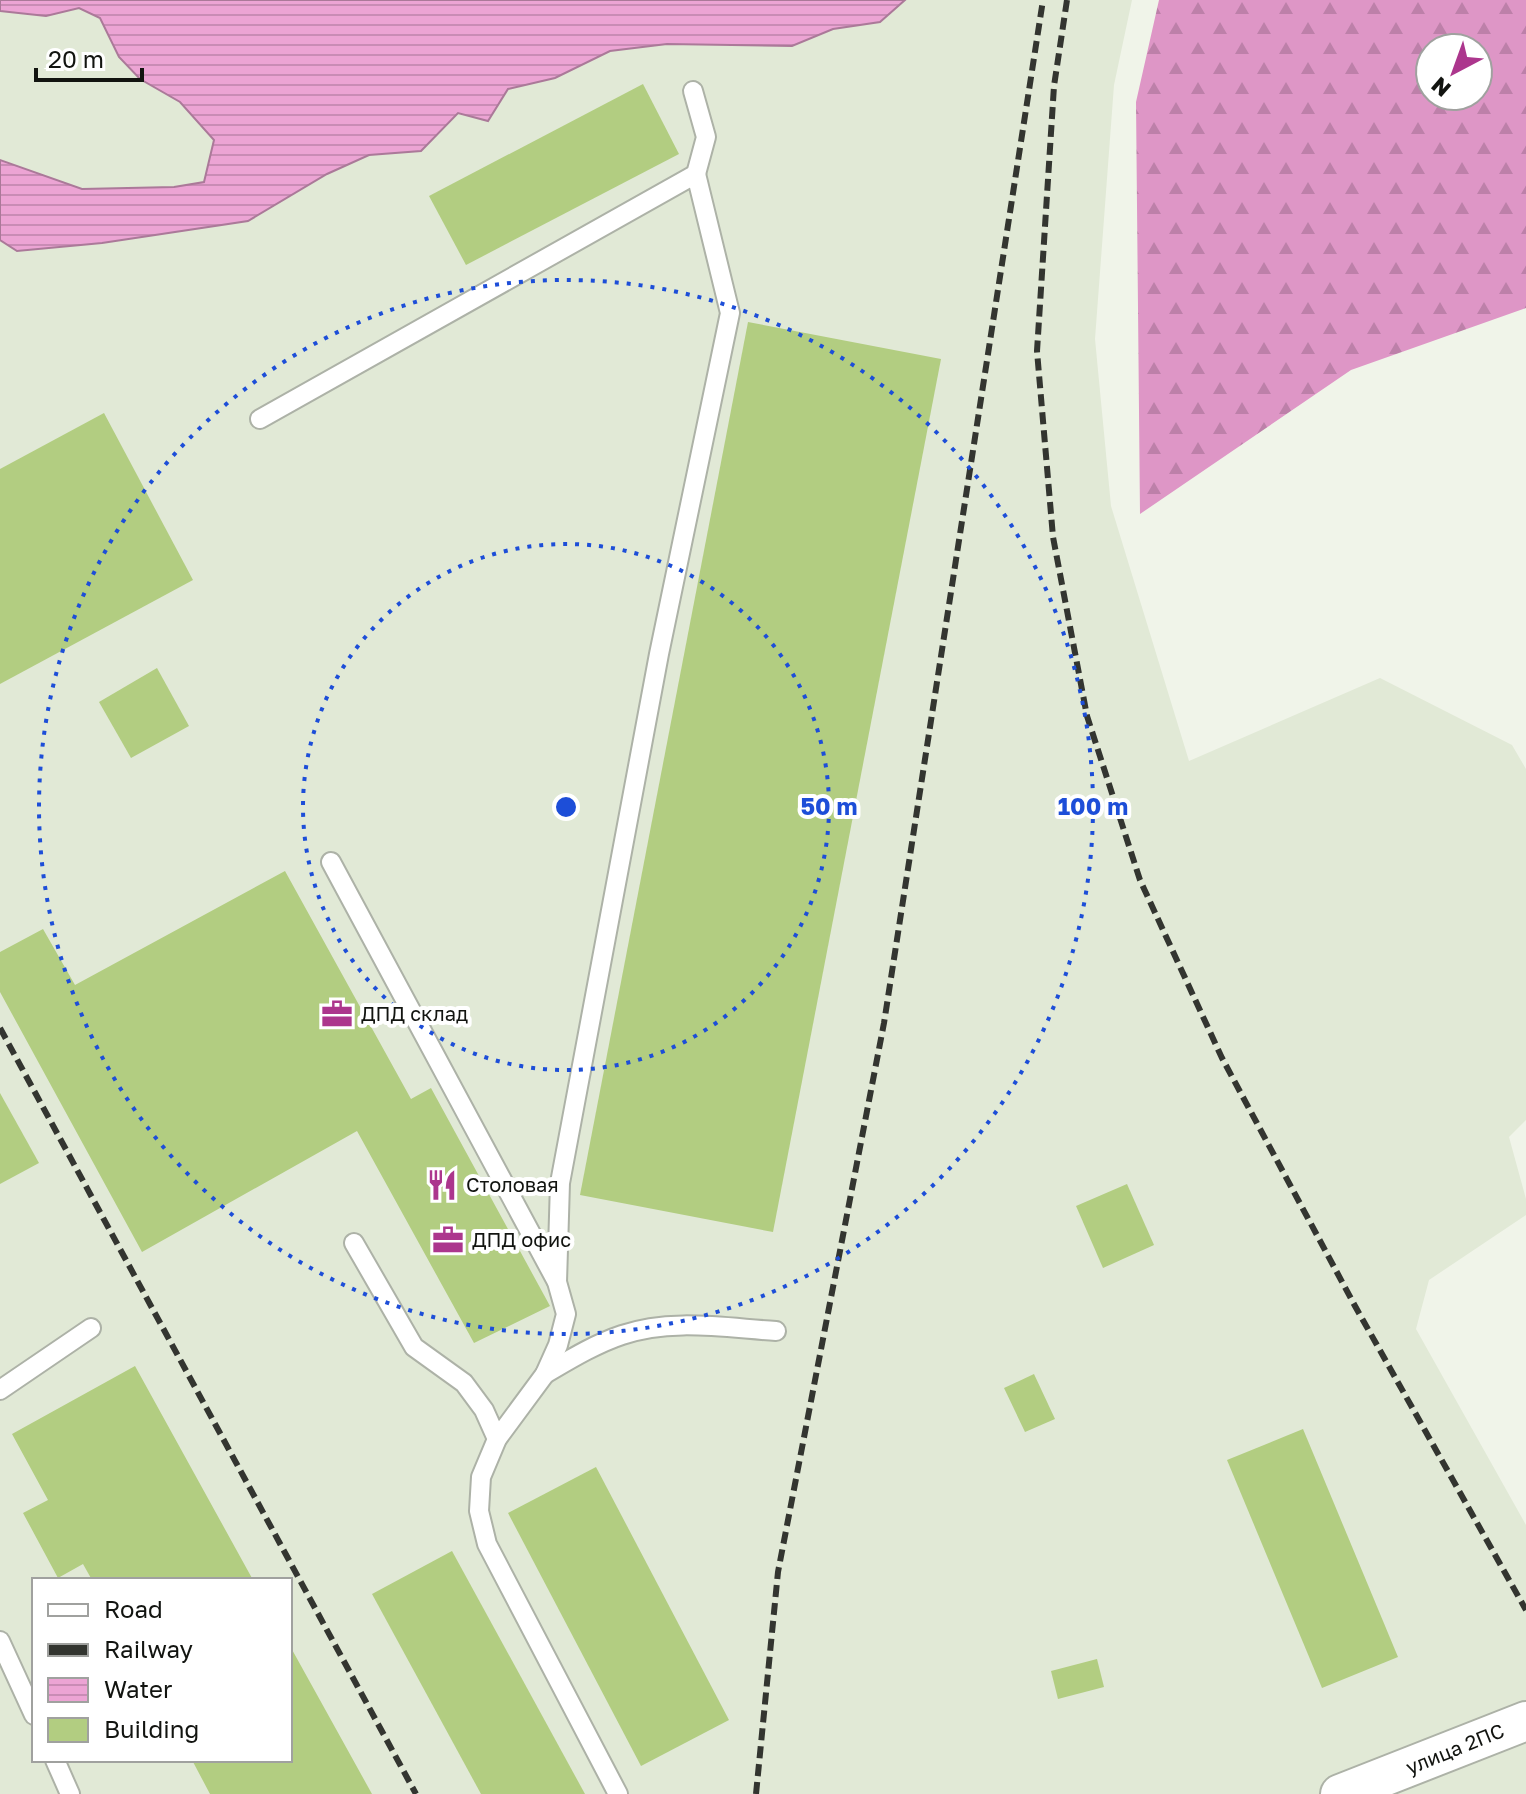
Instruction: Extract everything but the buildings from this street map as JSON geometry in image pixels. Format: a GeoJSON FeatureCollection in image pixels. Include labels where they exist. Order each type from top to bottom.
{"type":"FeatureCollection","features":[{"type":"Feature","properties":{"kind":"street","name":"улица 2ПС"},"geometry":{"type":"LineString","coordinates":[[1340,1794],[1526,1721]]}},
{"type":"Feature","properties":{"kind":"lane"},"geometry":{"type":"LineString","coordinates":[[557,1282],[560,1183],[659,654],[730,313],[696,174],[706,137],[693,91]]}},
{"type":"Feature","properties":{"kind":"lane"},"geometry":{"type":"LineString","coordinates":[[260,419],[696,174]]}},
{"type":"Feature","properties":{"kind":"lane"},"geometry":{"type":"LineString","coordinates":[[331,862],[557,1282],[566,1314],[558,1345],[545,1374],[497,1439],[481,1477],[479,1511],[487,1544],[618,1794]]}},
{"type":"Feature","properties":{"kind":"lane"},"geometry":{"type":"LineString","coordinates":[[354,1243],[414,1347],[464,1383],[484,1410],[497,1439]]}},
{"type":"Feature","properties":{"kind":"lane"},"geometry":{"type":"LineString","coordinates":[[545,1374],[623,1334],[682,1324],[776,1331]]}},
{"type":"Feature","properties":{"kind":"lane"},"geometry":{"type":"LineString","coordinates":[[0,1390],[91,1328]]}},
{"type":"Feature","properties":{"kind":"lane"},"geometry":{"type":"LineString","coordinates":[[0,1641],[32,1711]]}},
{"type":"Feature","properties":{"kind":"lane"},"geometry":{"type":"LineString","coordinates":[[56,1762],[70,1794]]}},
{"type":"Feature","properties":{"kind":"shaded area"},"geometry":{"type":"Polygon","coordinates":[[[0,0],[1132,0],[1114,85],[1095,339],[1111,506],[1189,761],[1380,678],[1512,745],[1526,769],[1526,1120],[1509,1137],[1526,1199],[1526,1215],[1429,1280],[1416,1329],[1526,1525],[1526,1794],[0,1794],[0,0]]]}},
{"type":"Feature","properties":{"kind":"green space"},"geometry":{"type":"Polygon","coordinates":[[[1159,0],[1526,0],[1526,308],[1351,370],[1140,514],[1136,102],[1159,0]]]}},
{"type":"Feature","properties":{"kind":"water"},"geometry":{"type":"Polygon","coordinates":[[[0,0],[905,0],[880,22],[833,29],[792,46],[667,44],[610,51],[555,78],[508,89],[488,121],[458,113],[421,151],[369,155],[327,174],[248,221],[102,243],[17,251],[0,240],[0,160],[82,189],[174,187],[204,182],[214,140],[180,102],[140,79],[119,57],[100,18],[79,8],[46,16],[0,11],[0,0]]]}},
{"type":"Feature","properties":{"kind":"railway"},"geometry":{"type":"LineString","coordinates":[[756,1794],[778,1572],[884,1023],[1043,0]]}},
{"type":"Feature","properties":{"kind":"railway"},"geometry":{"type":"LineString","coordinates":[[1067,0],[1054,86],[1037,351],[1053,537],[1087,716],[1140,880],[1222,1058],[1355,1306],[1526,1610]]}},
{"type":"Feature","properties":{"kind":"railway"},"geometry":{"type":"LineString","coordinates":[[0,1028],[416,1794]]}},
{"type":"Feature","properties":{"kind":"place","name":"ДПД склад"},"geometry":{"type":"Point","coordinates":[337,1014]}},
{"type":"Feature","properties":{"kind":"place","name":"Столовая"},"geometry":{"type":"Point","coordinates":[442,1185]}},
{"type":"Feature","properties":{"kind":"place","name":"ДПД офис"},"geometry":{"type":"Point","coordinates":[448,1240]}}]}
